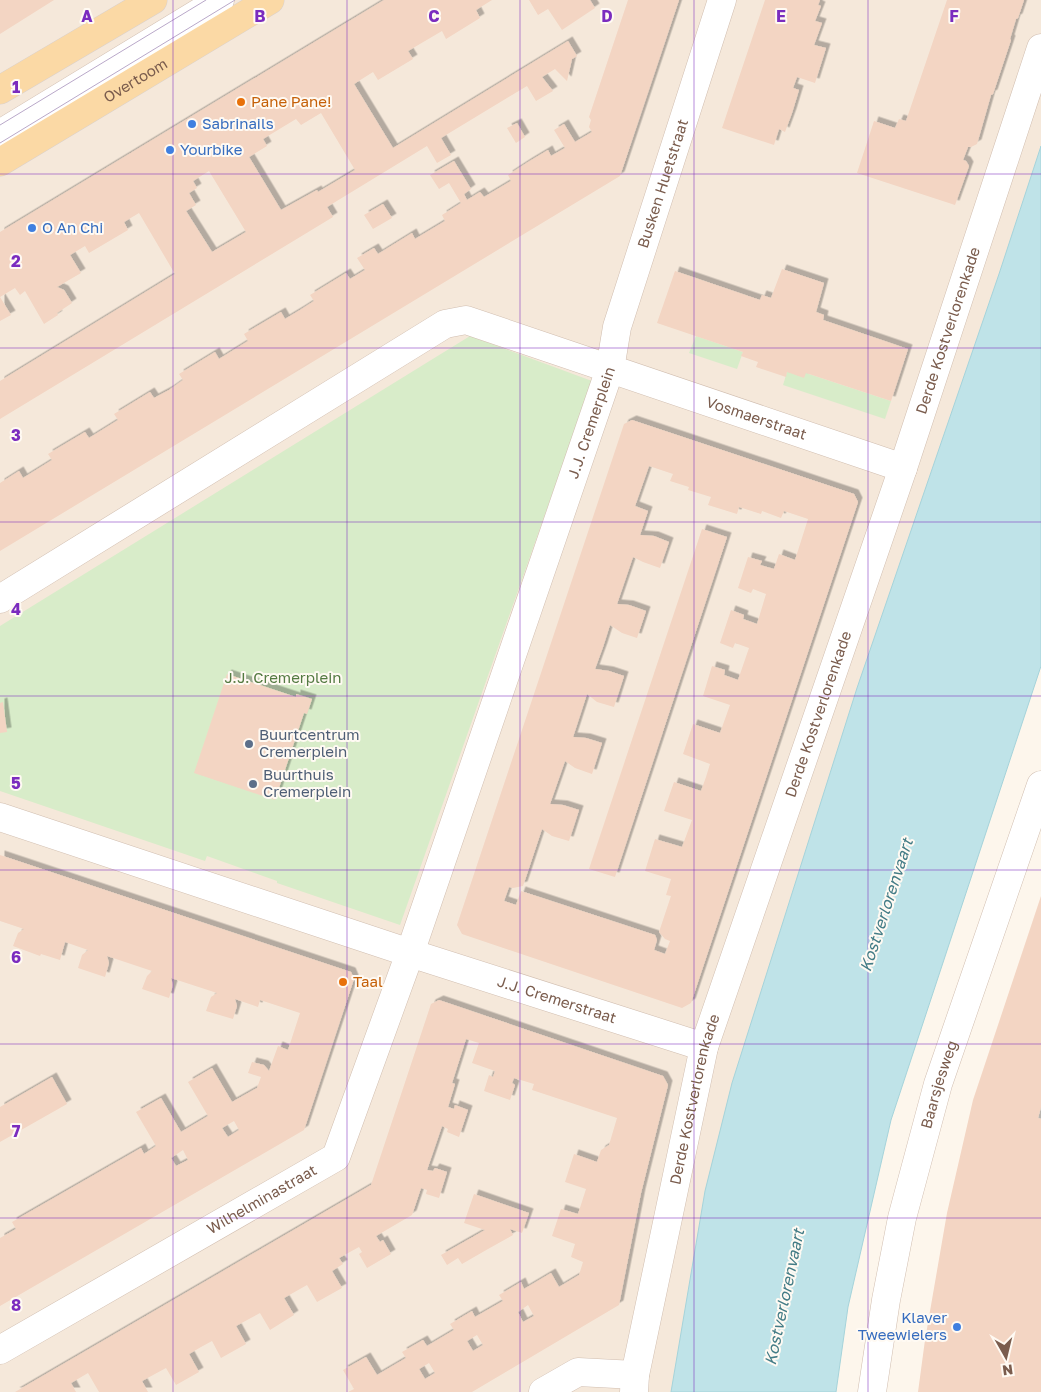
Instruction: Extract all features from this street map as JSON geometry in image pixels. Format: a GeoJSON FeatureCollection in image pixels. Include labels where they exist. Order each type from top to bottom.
{"type":"FeatureCollection","features":[{"type":"Feature","properties":{"kind":"main road"},"geometry":{"type":"LineString","coordinates":[[0,90],[153,0]]}},
{"type":"Feature","properties":{"kind":"main road","name":"Overtoom"},"geometry":{"type":"LineString","coordinates":[[0,162],[270,0]]}},
{"type":"Feature","properties":{"kind":"street","name":"Overtoom"},"geometry":{"type":"LineString","coordinates":[[0,134],[220,0]]}},
{"type":"Feature","properties":{"kind":"street","name":"Busken Huetstraat"},"geometry":{"type":"LineString","coordinates":[[610,369],[617,327],[722,0]]}},
{"type":"Feature","properties":{"kind":"street","name":"Derde Kostverlorenkade"},"geometry":{"type":"LineString","coordinates":[[634,1384],[704,1047],[902,468],[1041,48]]}},
{"type":"Feature","properties":{"kind":"street","name":"J.J. Cremerplein"},"geometry":{"type":"LineString","coordinates":[[0,599],[445,324],[466,320],[610,369],[410,953]]}},
{"type":"Feature","properties":{"kind":"street","name":"Vosmaerstraat"},"geometry":{"type":"LineString","coordinates":[[610,369],[902,468]]}},
{"type":"Feature","properties":{"kind":"street","name":"Baarsjesweg"},"geometry":{"type":"LineString","coordinates":[[872,1392],[886,1300],[902,1218],[938,1084],[1041,785]]}},
{"type":"Feature","properties":{"kind":"street"},"geometry":{"type":"LineString","coordinates":[[0,817],[410,953]]}},
{"type":"Feature","properties":{"kind":"street","name":"J.J. Cremerstraat"},"geometry":{"type":"LineString","coordinates":[[410,953],[704,1047]]}},
{"type":"Feature","properties":{"kind":"street","name":"Wilhelminastraat"},"geometry":{"type":"LineString","coordinates":[[0,1350],[336,1157],[410,953]]}},
{"type":"Feature","properties":{"kind":"street"},"geometry":{"type":"LineString","coordinates":[[543,1392],[578,1372],[634,1384]]}},
{"type":"Feature","properties":{"kind":"shaded area"},"geometry":{"type":"Polygon","coordinates":[[[0,0],[1041,0],[1041,162],[691,1392],[0,1392],[0,0]]]}},
{"type":"Feature","properties":{"kind":"green space","name":"J.J. Cremerplein"},"geometry":{"type":"Polygon","coordinates":[[[470,336],[592,381],[400,925],[277,883],[277,881],[207,856],[205,861],[0,791],[0,626],[470,336]]]}},
{"type":"Feature","properties":{"kind":"green space"},"geometry":{"type":"Polygon","coordinates":[[[696,336],[743,352],[737,369],[689,353],[696,336]]]}},
{"type":"Feature","properties":{"kind":"green space"},"geometry":{"type":"Polygon","coordinates":[[[787,372],[806,373],[891,401],[885,419],[783,385],[787,372]]]}},
{"type":"Feature","properties":{"kind":"water","name":"Kostverlorenvaart"},"geometry":{"type":"Polygon","coordinates":[[[1041,146],[1041,666],[891,1120],[848,1307],[836,1392],[671,1392],[705,1191],[732,1083],[857,688],[1041,146]]]}},
{"type":"Feature","properties":{"kind":"building"},"geometry":{"type":"Polygon","coordinates":[[[0,0],[54,0],[0,34],[0,0]]]}},
{"type":"Feature","properties":{"kind":"building"},"geometry":{"type":"Polygon","coordinates":[[[384,0],[492,0],[476,10],[480,18],[446,39],[442,31],[408,51],[413,59],[378,80],[373,72],[354,84],[393,148],[568,41],[577,56],[572,59],[567,81],[555,69],[542,77],[553,91],[536,101],[527,86],[441,138],[451,155],[437,163],[427,146],[327,207],[333,217],[0,419],[0,381],[175,274],[139,213],[124,222],[128,230],[89,253],[85,246],[70,255],[81,273],[57,287],[64,290],[72,303],[44,324],[25,291],[20,295],[15,288],[0,297],[0,232],[384,0]],[[321,113],[301,125],[296,119],[263,139],[267,146],[249,157],[281,210],[317,190],[318,192],[355,170],[321,113]],[[209,171],[193,181],[197,188],[189,193],[196,205],[186,211],[212,252],[246,232],[209,171]]]}},
{"type":"Feature","properties":{"kind":"building"},"geometry":{"type":"Polygon","coordinates":[[[529,0],[590,0],[595,8],[562,30],[548,9],[538,15],[529,0]]]}},
{"type":"Feature","properties":{"kind":"building"},"geometry":{"type":"Polygon","coordinates":[[[628,0],[679,0],[620,176],[0,551],[0,483],[19,471],[23,478],[52,460],[48,454],[85,432],[89,438],[118,420],[114,414],[150,392],[154,398],[169,390],[183,380],[179,374],[215,352],[219,359],[248,341],[244,334],[281,312],[285,319],[314,301],[310,295],[346,273],[350,279],[365,270],[357,258],[374,248],[378,254],[412,233],[415,239],[445,221],[442,215],[461,203],[449,183],[439,189],[430,175],[454,161],[471,189],[464,194],[467,200],[480,192],[484,197],[511,181],[508,175],[528,162],[548,150],[551,156],[565,148],[554,130],[564,124],[575,142],[592,132],[589,127],[591,120],[589,117],[628,0]]]}},
{"type":"Feature","properties":{"kind":"building"},"geometry":{"type":"Polygon","coordinates":[[[765,0],[820,0],[818,5],[821,6],[815,21],[822,23],[814,45],[826,48],[815,83],[797,77],[793,88],[799,90],[792,113],[785,132],[779,129],[774,145],[722,128],[765,0]]]}},
{"type":"Feature","properties":{"kind":"building"},"geometry":{"type":"Polygon","coordinates":[[[947,0],[1024,0],[1016,19],[993,94],[991,95],[977,144],[968,147],[963,160],[969,166],[955,205],[857,173],[874,121],[895,128],[899,119],[906,121],[947,0]]]}},
{"type":"Feature","properties":{"kind":"building"},"geometry":{"type":"Polygon","coordinates":[[[517,123],[525,137],[516,143],[507,128],[517,123]]]}},
{"type":"Feature","properties":{"kind":"building"},"geometry":{"type":"Polygon","coordinates":[[[383,204],[392,218],[373,229],[364,215],[383,204]]]}},
{"type":"Feature","properties":{"kind":"building"},"geometry":{"type":"Polygon","coordinates":[[[782,269],[824,283],[816,312],[824,315],[823,320],[908,349],[891,401],[806,373],[804,378],[787,372],[786,377],[756,367],[758,362],[741,356],[743,352],[657,323],[675,271],[760,300],[762,295],[771,298],[782,269]]]}},
{"type":"Feature","properties":{"kind":"building"},"geometry":{"type":"Polygon","coordinates":[[[0,297],[11,315],[0,321],[0,297]]]}},
{"type":"Feature","properties":{"kind":"building"},"geometry":{"type":"Polygon","coordinates":[[[632,420],[854,494],[858,502],[691,1003],[682,1008],[462,934],[457,925],[624,424],[632,420]],[[649,466],[635,506],[648,511],[640,535],[654,536],[669,542],[660,568],[633,557],[617,604],[629,605],[646,611],[637,638],[622,633],[610,625],[595,669],[624,676],[614,707],[597,702],[587,694],[573,737],[586,738],[602,743],[592,774],[575,768],[565,761],[550,804],[563,805],[579,810],[569,841],[552,836],[542,829],[523,886],[509,887],[504,901],[516,905],[521,891],[655,935],[657,940],[654,950],[665,954],[670,941],[665,939],[659,932],[671,896],[666,895],[671,879],[645,871],[655,839],[682,847],[692,820],[664,811],[674,782],[701,791],[706,777],[710,764],[683,754],[693,724],[720,733],[730,705],[703,696],[712,666],[725,670],[724,675],[738,680],[749,648],[735,643],[733,648],[720,643],[731,610],[744,615],[743,619],[757,624],[766,594],[753,589],[751,593],[738,588],[748,557],[762,561],[760,565],[774,569],[779,554],[795,560],[808,519],[784,511],[781,518],[762,511],[761,514],[739,507],[737,514],[708,505],[711,497],[688,490],[689,487],[670,481],[673,474],[649,466]]]}},
{"type":"Feature","properties":{"kind":"building"},"geometry":{"type":"Polygon","coordinates":[[[702,529],[727,537],[615,877],[589,869],[702,529]]]}},
{"type":"Feature","properties":{"kind":"building","name":"Buurtcentrum Cremerplein"},"geometry":{"type":"Polygon","coordinates":[[[227,674],[296,697],[296,694],[312,699],[307,714],[304,713],[275,800],[194,773],[227,674]]]}},
{"type":"Feature","properties":{"kind":"building"},"geometry":{"type":"Polygon","coordinates":[[[3,702],[7,732],[0,733],[0,703],[3,702]]]}},
{"type":"Feature","properties":{"kind":"building"},"geometry":{"type":"Polygon","coordinates":[[[0,855],[351,972],[354,979],[304,1130],[0,1306],[0,1238],[16,1229],[12,1222],[141,1148],[144,1154],[156,1146],[136,1112],[161,1098],[181,1132],[208,1116],[188,1082],[212,1068],[232,1102],[257,1088],[261,1077],[248,1073],[252,1062],[264,1065],[269,1071],[278,1046],[288,1050],[300,1013],[260,1000],[258,1007],[235,999],[237,1006],[233,1019],[206,1011],[211,997],[217,993],[171,978],[173,985],[169,998],[142,989],[147,976],[152,971],[107,956],[109,963],[105,977],[78,968],[82,955],[88,950],[65,942],[60,960],[41,954],[40,956],[13,946],[18,933],[24,929],[0,921],[0,855]],[[234,1121],[222,1128],[228,1137],[239,1130],[234,1121]],[[183,1150],[171,1158],[176,1166],[188,1160],[183,1150]]]}},
{"type":"Feature","properties":{"kind":"building"},"geometry":{"type":"Polygon","coordinates":[[[1041,896],[1041,1107],[1038,1118],[1041,1119],[1041,1392],[918,1392],[947,1213],[973,1100],[1041,896]]]}},
{"type":"Feature","properties":{"kind":"building"},"geometry":{"type":"Polygon","coordinates":[[[439,1000],[663,1076],[668,1085],[641,1193],[619,1305],[472,1392],[348,1392],[354,1389],[343,1370],[366,1357],[377,1375],[406,1358],[402,1352],[423,1340],[427,1346],[454,1330],[450,1324],[472,1311],[475,1317],[503,1301],[499,1295],[521,1282],[524,1289],[551,1273],[559,1287],[579,1275],[583,1262],[571,1257],[575,1244],[552,1236],[561,1209],[578,1214],[586,1189],[565,1182],[574,1154],[597,1162],[601,1150],[609,1145],[617,1118],[532,1090],[534,1084],[514,1078],[512,1083],[515,1085],[510,1100],[484,1091],[489,1075],[493,1077],[495,1071],[472,1063],[479,1043],[466,1039],[452,1083],[455,1084],[448,1107],[454,1109],[455,1105],[468,1110],[459,1137],[447,1132],[448,1129],[442,1126],[427,1170],[433,1171],[435,1168],[447,1172],[439,1198],[426,1194],[427,1190],[421,1188],[412,1215],[376,1236],[380,1242],[383,1240],[391,1254],[367,1268],[359,1254],[362,1252],[359,1247],[339,1258],[343,1264],[332,1271],[342,1288],[317,1302],[307,1285],[284,1298],[294,1315],[270,1330],[260,1313],[236,1326],[246,1344],[221,1358],[212,1341],[189,1354],[199,1372],[176,1385],[166,1368],[142,1381],[148,1392],[99,1392],[88,1373],[71,1383],[76,1392],[15,1392],[371,1185],[431,1004],[439,1000]],[[528,1305],[518,1312],[523,1322],[534,1316],[528,1305]],[[477,1335],[467,1341],[473,1351],[483,1345],[477,1335]],[[429,1363],[419,1369],[425,1379],[435,1373],[429,1363]]]}},
{"type":"Feature","properties":{"kind":"building"},"geometry":{"type":"Polygon","coordinates":[[[52,1077],[67,1104],[0,1142],[0,1107],[52,1077]]]}},
{"type":"Feature","properties":{"kind":"building"},"geometry":{"type":"Polygon","coordinates":[[[474,1194],[529,1213],[522,1233],[510,1229],[513,1235],[462,1264],[458,1258],[447,1265],[441,1255],[485,1230],[464,1223],[474,1194]]]}},
{"type":"Feature","properties":{"kind":"tram line"},"geometry":{"type":"LineString","coordinates":[[0,125],[206,0]]}},
{"type":"Feature","properties":{"kind":"tram line"},"geometry":{"type":"LineString","coordinates":[[0,143],[235,0]]}},
{"type":"Feature","properties":{"kind":"place","name":"Pane Pane!"},"geometry":{"type":"Point","coordinates":[241,102]}},
{"type":"Feature","properties":{"kind":"place","name":"Sabrinails"},"geometry":{"type":"Point","coordinates":[192,124]}},
{"type":"Feature","properties":{"kind":"place","name":"Yourbike"},"geometry":{"type":"Point","coordinates":[170,150]}},
{"type":"Feature","properties":{"kind":"place","name":"O An Chi"},"geometry":{"type":"Point","coordinates":[32,228]}},
{"type":"Feature","properties":{"kind":"place","name":"Buurtcentrum Cremerplein"},"geometry":{"type":"Point","coordinates":[249,744]}},
{"type":"Feature","properties":{"kind":"place","name":"Buurthuis Cremerplein"},"geometry":{"type":"Point","coordinates":[253,784]}},
{"type":"Feature","properties":{"kind":"place","name":"Taal"},"geometry":{"type":"Point","coordinates":[343,982]}},
{"type":"Feature","properties":{"kind":"place","name":"Klaver Tweewielers"},"geometry":{"type":"Point","coordinates":[957,1327]}}]}
